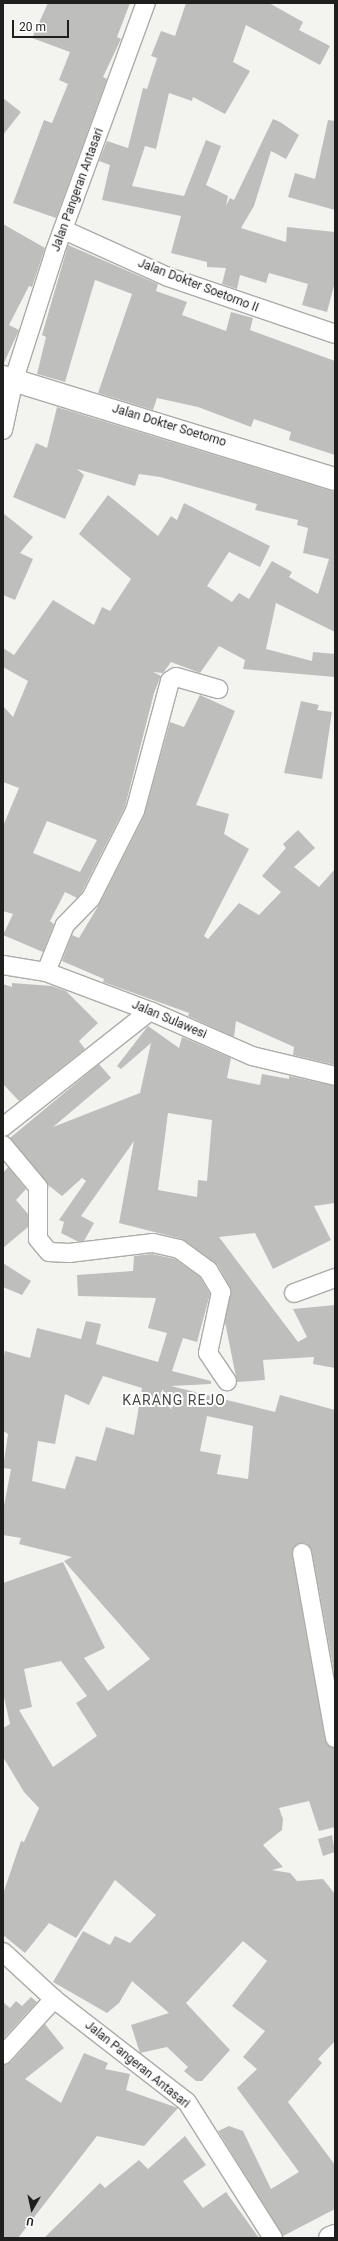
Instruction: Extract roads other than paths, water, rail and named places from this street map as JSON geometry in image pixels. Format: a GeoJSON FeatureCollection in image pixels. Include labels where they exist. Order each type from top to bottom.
{"type":"FeatureCollection","features":[{"type":"Feature","properties":{"kind":"main road","name":"Jalan Dokter Soetomo"},"geometry":{"type":"LineString","coordinates":[[8,378],[335,478]]}},
{"type":"Feature","properties":{"kind":"main road"},"geometry":{"type":"LineString","coordinates":[[330,2238],[335,2236]]}},
{"type":"Feature","properties":{"kind":"street","name":"Jalan Pangeran Antasari"},"geometry":{"type":"LineString","coordinates":[[3,430],[8,378],[64,230],[146,3]]}},
{"type":"Feature","properties":{"kind":"street","name":"Jalan Dokter Soetomo II"},"geometry":{"type":"LineString","coordinates":[[64,230],[168,277],[335,334]]}},
{"type":"Feature","properties":{"kind":"street"},"geometry":{"type":"LineString","coordinates":[[46,972],[65,925],[91,898],[135,811],[170,681],[176,677],[218,689]]}},
{"type":"Feature","properties":{"kind":"street","name":"Jalan Sulawesi"},"geometry":{"type":"LineString","coordinates":[[3,964],[46,972],[150,1011],[252,1056],[335,1076]]}},
{"type":"Feature","properties":{"kind":"street"},"geometry":{"type":"LineString","coordinates":[[3,1126],[150,1011]]}},
{"type":"Feature","properties":{"kind":"street"},"geometry":{"type":"LineString","coordinates":[[3,1145],[38,1187],[38,1239],[49,1252],[69,1253],[153,1243],[185,1252],[208,1270],[221,1292],[208,1353],[226,1382]]}},
{"type":"Feature","properties":{"kind":"street"},"geometry":{"type":"LineString","coordinates":[[294,1293],[335,1278]]}},
{"type":"Feature","properties":{"kind":"street"},"geometry":{"type":"LineString","coordinates":[[302,1554],[328,1659],[335,1738]]}},
{"type":"Feature","properties":{"kind":"street","name":"Jalan Pangeran Antasari"},"geometry":{"type":"LineString","coordinates":[[3,1952],[54,1998],[187,2102],[273,2238]]}},
{"type":"Feature","properties":{"kind":"street"},"geometry":{"type":"LineString","coordinates":[[3,2055],[54,1998]]}},
{"type":"Feature","properties":{"kind":"district","name":"KARANG REJO"},"geometry":{"type":"Point","coordinates":[174,1400]}}]}
